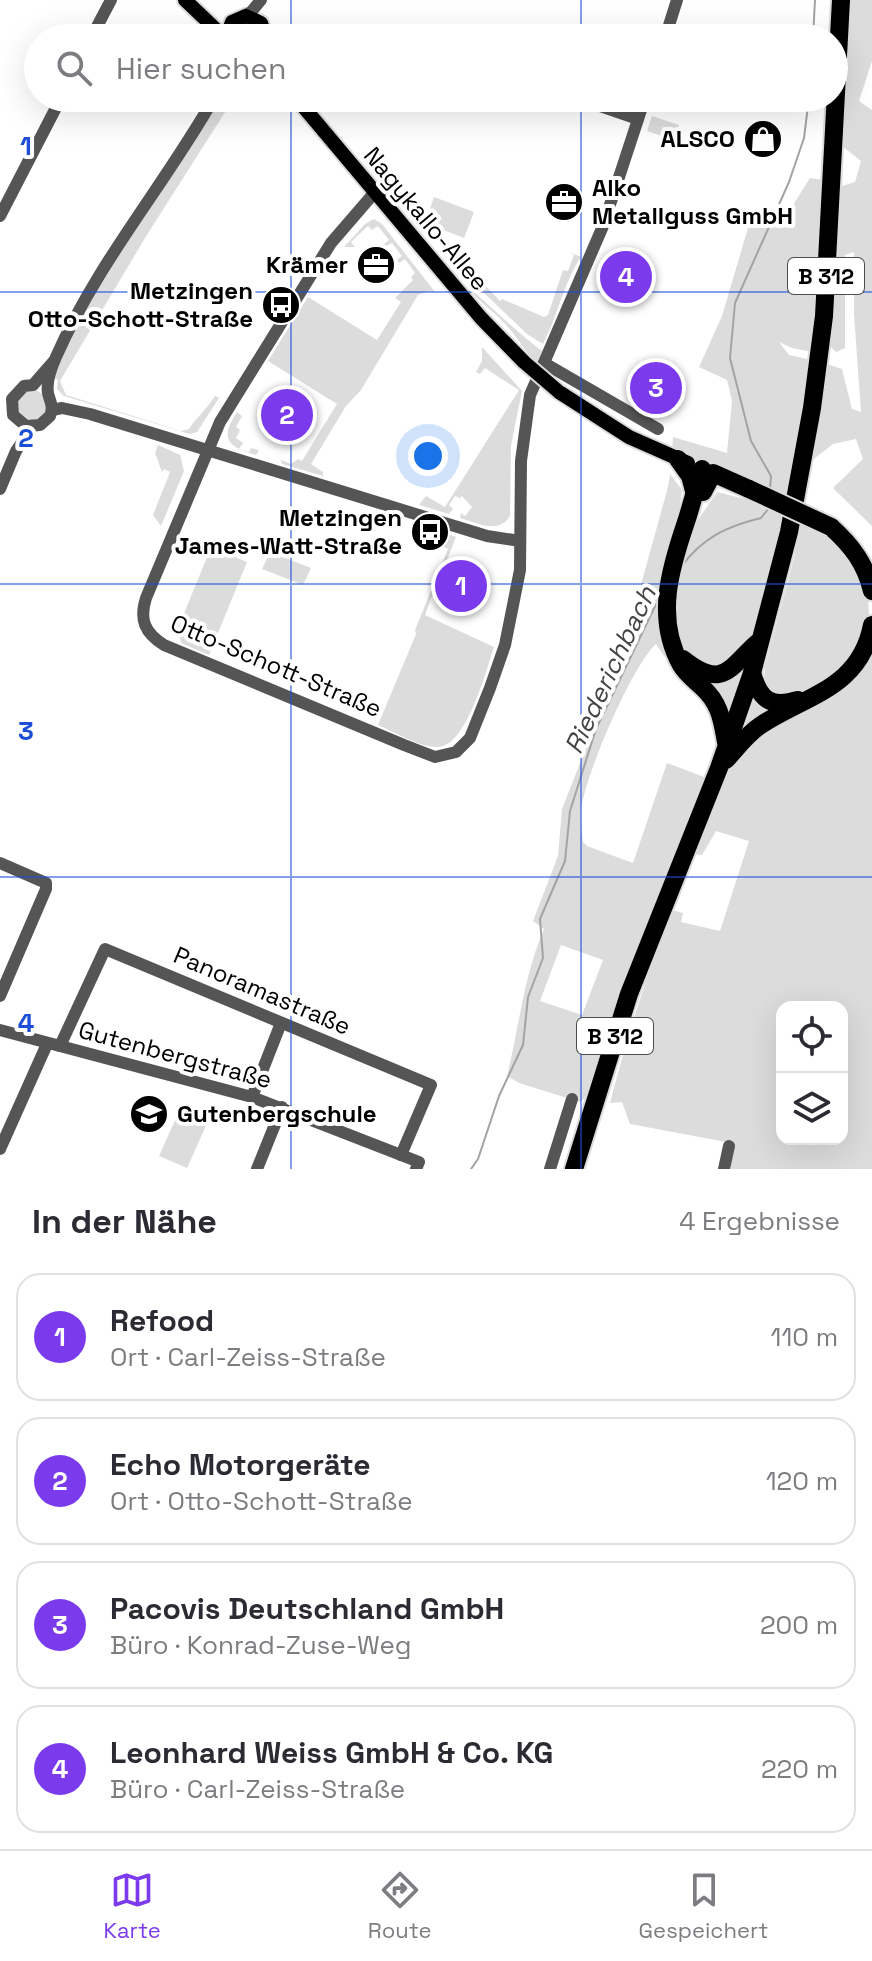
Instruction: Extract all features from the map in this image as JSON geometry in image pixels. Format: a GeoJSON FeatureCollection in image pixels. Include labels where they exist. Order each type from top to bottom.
{"type":"FeatureCollection","features":[{"type":"Feature","properties":{"kind":"highway","name":"B 312"},"geometry":{"type":"LineString","coordinates":[[840,24],[841,0]]}},
{"type":"Feature","properties":{"kind":"highway","name":"B 312"},"geometry":{"type":"LineString","coordinates":[[574,1169],[629,994],[719,768],[752,673],[795,506],[824,316],[835,112]]}},
{"type":"Feature","properties":{"kind":"highway"},"geometry":{"type":"LineString","coordinates":[[678,459],[690,476],[694,491]]}},
{"type":"Feature","properties":{"kind":"highway"},"geometry":{"type":"LineString","coordinates":[[708,471],[831,527],[857,552],[872,591]]}},
{"type":"Feature","properties":{"kind":"highway"},"geometry":{"type":"LineString","coordinates":[[687,520],[694,491],[708,471]]}},
{"type":"Feature","properties":{"kind":"highway"},"geometry":{"type":"LineString","coordinates":[[708,471],[673,557],[666,610],[675,652],[683,669],[712,696],[719,707],[727,745]]}},
{"type":"Feature","properties":{"kind":"highway"},"geometry":{"type":"LineString","coordinates":[[719,768],[752,732],[834,686],[849,672],[862,655],[872,625]]}},
{"type":"Feature","properties":{"kind":"highway"},"geometry":{"type":"LineString","coordinates":[[675,652],[696,669],[724,673],[734,668],[761,639]]}},
{"type":"Feature","properties":{"kind":"highway"},"geometry":{"type":"LineString","coordinates":[[752,673],[759,693],[768,701],[790,702],[820,693]]}},
{"type":"Feature","properties":{"kind":"main road"},"geometry":{"type":"LineString","coordinates":[[186,0],[220,17],[250,17],[261,23]]}},
{"type":"Feature","properties":{"kind":"main road"},"geometry":{"type":"LineString","coordinates":[[186,0],[211,24]]}},
{"type":"Feature","properties":{"kind":"main road"},"geometry":{"type":"LineString","coordinates":[[232,24],[239,18]]}},
{"type":"Feature","properties":{"kind":"main road","name":"Nagykallo-Allee"},"geometry":{"type":"LineString","coordinates":[[308,112],[481,318],[524,362],[559,392],[629,437],[708,471]]}},
{"type":"Feature","properties":{"kind":"street"},"geometry":{"type":"LineString","coordinates":[[98,24],[111,0]]}},
{"type":"Feature","properties":{"kind":"street"},"geometry":{"type":"LineString","coordinates":[[239,18],[264,0]]}},
{"type":"Feature","properties":{"kind":"street"},"geometry":{"type":"LineString","coordinates":[[261,23],[264,0]]}},
{"type":"Feature","properties":{"kind":"street"},"geometry":{"type":"LineString","coordinates":[[669,24],[677,0]]}},
{"type":"Feature","properties":{"kind":"street"},"geometry":{"type":"LineString","coordinates":[[0,216],[54,112]]}},
{"type":"Feature","properties":{"kind":"street"},"geometry":{"type":"LineString","coordinates":[[33,385],[54,361],[95,280],[205,112]]}},
{"type":"Feature","properties":{"kind":"street"},"geometry":{"type":"LineString","coordinates":[[618,112],[638,119]]}},
{"type":"Feature","properties":{"kind":"street"},"geometry":{"type":"LineString","coordinates":[[52,410],[62,408],[90,414],[487,536],[520,541],[521,461],[530,395],[603,226],[640,112]]}},
{"type":"Feature","properties":{"kind":"street","name":"Otto-Schott-Straße"},"geometry":{"type":"LineString","coordinates":[[375,192],[331,243],[220,422],[146,598],[142,617],[149,634],[164,645],[435,757],[456,752],[470,738],[505,645],[518,583],[520,541]]}},
{"type":"Feature","properties":{"kind":"street"},"geometry":{"type":"LineString","coordinates":[[0,489],[16,451],[33,426],[45,421],[52,410],[48,393],[54,361]]}},
{"type":"Feature","properties":{"kind":"street"},"geometry":{"type":"LineString","coordinates":[[544,363],[658,429]]}},
{"type":"Feature","properties":{"kind":"street"},"geometry":{"type":"LineString","coordinates":[[16,451],[18,422],[11,407],[12,399],[24,386],[33,385],[48,393]]}},
{"type":"Feature","properties":{"kind":"street"},"geometry":{"type":"LineString","coordinates":[[0,391],[12,399]]}},
{"type":"Feature","properties":{"kind":"street"},"geometry":{"type":"LineString","coordinates":[[18,422],[33,426]]}},
{"type":"Feature","properties":{"kind":"street"},"geometry":{"type":"LineString","coordinates":[[0,863],[46,883],[0,996]]}},
{"type":"Feature","properties":{"kind":"street","name":"Panoramastraße"},"geometry":{"type":"LineString","coordinates":[[54,1045],[105,949],[431,1085],[401,1155]]}},
{"type":"Feature","properties":{"kind":"street"},"geometry":{"type":"LineString","coordinates":[[252,1097],[281,1023]]}},
{"type":"Feature","properties":{"kind":"street","name":"Gutenbergstraße"},"geometry":{"type":"LineString","coordinates":[[0,1030],[282,1107],[419,1162],[416,1169]]}},
{"type":"Feature","properties":{"kind":"street"},"geometry":{"type":"LineString","coordinates":[[0,1149],[54,1045]]}},
{"type":"Feature","properties":{"kind":"street"},"geometry":{"type":"LineString","coordinates":[[550,1169],[572,1099]]}},
{"type":"Feature","properties":{"kind":"street"},"geometry":{"type":"LineString","coordinates":[[257,1169],[282,1107]]}},
{"type":"Feature","properties":{"kind":"street"},"geometry":{"type":"LineString","coordinates":[[724,1169],[729,1146]]}},
{"type":"Feature","properties":{"kind":"shaded area"},"geometry":{"type":"Polygon","coordinates":[[[847,0],[872,0],[872,61],[859,101],[872,110],[872,526],[833,488],[863,459],[856,439],[833,444],[810,462],[827,364],[842,369],[852,409],[861,412],[854,314],[854,252],[845,255],[845,348],[836,352],[830,346],[842,186],[855,182],[861,161],[842,146],[843,112],[848,112],[847,0]]]}},
{"type":"Feature","properties":{"kind":"shaded area"},"geometry":{"type":"Polygon","coordinates":[[[211,112],[225,112],[60,381],[66,395],[181,431],[189,429],[215,396],[219,398],[197,432],[190,434],[64,396],[57,389],[58,380],[54,378],[83,308],[211,112]]]}},
{"type":"Feature","properties":{"kind":"shaded area"},"geometry":{"type":"Polygon","coordinates":[[[652,116],[679,125],[676,141],[647,131],[652,116]]]}},
{"type":"Feature","properties":{"kind":"shaded area"},"geometry":{"type":"Polygon","coordinates":[[[810,178],[825,180],[824,246],[812,352],[779,342],[789,355],[812,360],[791,497],[672,451],[673,437],[727,453],[732,401],[727,380],[699,367],[722,316],[750,221],[767,224],[775,213],[788,213],[810,178]]]}},
{"type":"Feature","properties":{"kind":"shaded area"},"geometry":{"type":"Polygon","coordinates":[[[434,197],[474,212],[464,238],[425,223],[434,197]]]}},
{"type":"Feature","properties":{"kind":"shaded area"},"geometry":{"type":"Polygon","coordinates":[[[374,219],[382,224],[435,292],[418,295],[361,390],[346,406],[311,464],[323,472],[323,476],[282,464],[281,460],[291,464],[298,459],[302,461],[337,404],[268,361],[308,297],[377,340],[401,302],[395,298],[413,280],[411,277],[415,273],[405,259],[399,263],[397,260],[402,256],[392,243],[384,244],[389,240],[378,226],[372,230],[368,226],[351,242],[355,247],[344,247],[365,224],[374,219]]]}},
{"type":"Feature","properties":{"kind":"shaded area"},"geometry":{"type":"Polygon","coordinates":[[[569,252],[581,257],[543,344],[527,334],[460,270],[466,265],[500,301],[502,299],[544,317],[548,315],[563,270],[568,271],[574,255],[569,252]]]}},
{"type":"Feature","properties":{"kind":"shaded area"},"geometry":{"type":"Polygon","coordinates":[[[471,289],[542,351],[537,363],[508,327],[471,289]]]}},
{"type":"Feature","properties":{"kind":"shaded area"},"geometry":{"type":"Polygon","coordinates":[[[482,347],[522,391],[511,445],[510,516],[505,522],[494,526],[460,518],[461,513],[465,516],[472,507],[462,496],[455,496],[449,505],[453,509],[449,514],[419,505],[426,496],[445,507],[519,390],[485,368],[480,374],[476,372],[482,361],[482,347]]]}},
{"type":"Feature","properties":{"kind":"shaded area"},"geometry":{"type":"Polygon","coordinates":[[[32,390],[43,394],[47,405],[43,416],[32,420],[21,416],[17,405],[21,394],[32,390]]]}},
{"type":"Feature","properties":{"kind":"shaded area"},"geometry":{"type":"Polygon","coordinates":[[[237,412],[242,416],[236,427],[240,430],[236,438],[243,443],[239,449],[229,441],[228,435],[237,412]]]}},
{"type":"Feature","properties":{"kind":"shaded area"},"geometry":{"type":"Polygon","coordinates":[[[158,445],[180,455],[184,471],[161,526],[153,515],[170,472],[164,469],[162,472],[155,453],[158,445]]]}},
{"type":"Feature","properties":{"kind":"shaded area"},"geometry":{"type":"Polygon","coordinates":[[[251,448],[259,450],[256,455],[240,449],[249,452],[251,448]]]}},
{"type":"Feature","properties":{"kind":"shaded area"},"geometry":{"type":"Polygon","coordinates":[[[670,474],[682,490],[658,611],[664,641],[672,658],[664,656],[656,644],[622,698],[584,794],[581,814],[583,842],[633,863],[667,763],[704,777],[667,870],[590,1093],[580,1102],[519,1083],[507,1076],[527,983],[544,929],[533,921],[558,856],[562,809],[613,686],[670,474]],[[561,945],[540,1001],[582,1015],[603,960],[561,945]]]}},
{"type":"Feature","properties":{"kind":"shaded area"},"geometry":{"type":"Polygon","coordinates":[[[717,492],[787,514],[750,644],[721,670],[689,661],[675,637],[680,560],[698,520],[717,492]]]}},
{"type":"Feature","properties":{"kind":"shaded area"},"geometry":{"type":"Polygon","coordinates":[[[798,518],[832,536],[853,556],[868,595],[869,615],[865,633],[846,669],[801,695],[772,697],[764,684],[765,667],[795,554],[798,518]]]}},
{"type":"Feature","properties":{"kind":"shaded area"},"geometry":{"type":"Polygon","coordinates":[[[445,533],[456,537],[435,590],[445,595],[443,600],[432,596],[425,615],[494,647],[466,722],[447,744],[437,747],[414,742],[378,725],[448,549],[444,547],[448,538],[445,533]]]}},
{"type":"Feature","properties":{"kind":"shaded area"},"geometry":{"type":"Polygon","coordinates":[[[182,535],[247,562],[209,655],[181,643],[178,628],[210,550],[181,538],[182,535]]]}},
{"type":"Feature","properties":{"kind":"shaded area"},"geometry":{"type":"Polygon","coordinates":[[[270,552],[311,568],[303,585],[262,569],[270,552]]]}},
{"type":"Feature","properties":{"kind":"shaded area"},"geometry":{"type":"Polygon","coordinates":[[[872,643],[872,1169],[731,1169],[726,1142],[630,1124],[622,1102],[610,1103],[638,1005],[672,910],[683,913],[681,922],[720,931],[749,841],[716,831],[702,855],[694,854],[730,767],[776,719],[872,643]]]}},
{"type":"Feature","properties":{"kind":"shaded area"},"geometry":{"type":"Polygon","coordinates":[[[749,659],[729,723],[694,672],[749,659]]]}},
{"type":"Feature","properties":{"kind":"shaded area"},"geometry":{"type":"Polygon","coordinates":[[[752,691],[788,708],[735,744],[752,691]]]}},
{"type":"Feature","properties":{"kind":"shaded area"},"geometry":{"type":"Polygon","coordinates":[[[181,1107],[209,1119],[187,1168],[159,1156],[181,1107]]]}},
{"type":"Feature","properties":{"kind":"waterway","name":"Riederichbach"},"geometry":{"type":"LineString","coordinates":[[814,24],[815,0]]}},
{"type":"Feature","properties":{"kind":"waterway","name":"Riederichbach"},"geometry":{"type":"LineString","coordinates":[[770,490],[771,476],[751,441],[730,358],[735,303],[789,182],[804,138],[807,112]]}},
{"type":"Feature","properties":{"kind":"waterway","name":"Riederichbach"},"geometry":{"type":"LineString","coordinates":[[681,567],[707,541],[726,529],[761,518],[769,508]]}},
{"type":"Feature","properties":{"kind":"waterway","name":"Riederichbach"},"geometry":{"type":"LineString","coordinates":[[471,1169],[478,1159],[499,1096],[523,1045],[528,997],[543,958],[540,919],[565,861],[570,811],[596,729],[659,598]]}},
{"type":"Feature","properties":{"kind":"place","name":"ALSCO"},"geometry":{"type":"Point","coordinates":[763,139]}},
{"type":"Feature","properties":{"kind":"place","name":"Alko Metallguss GmbH"},"geometry":{"type":"Point","coordinates":[564,202]}},
{"type":"Feature","properties":{"kind":"place","name":"Krämer"},"geometry":{"type":"Point","coordinates":[376,265]}},
{"type":"Feature","properties":{"kind":"place","name":"Leonhard Weiss GmbH & Co. KG"},"geometry":{"type":"Point","coordinates":[626,277]}},
{"type":"Feature","properties":{"kind":"place","name":"Metzingen Otto-Schott-Straße"},"geometry":{"type":"Point","coordinates":[281,305]}},
{"type":"Feature","properties":{"kind":"place","name":"Pacovis Deutschland GmbH"},"geometry":{"type":"Point","coordinates":[656,388]}},
{"type":"Feature","properties":{"kind":"place","name":"Echo Motorgeräte"},"geometry":{"type":"Point","coordinates":[287,415]}},
{"type":"Feature","properties":{"kind":"place","name":"Metzingen James-Watt-Straße"},"geometry":{"type":"Point","coordinates":[430,532]}},
{"type":"Feature","properties":{"kind":"place","name":"Refood"},"geometry":{"type":"Point","coordinates":[461,586]}},
{"type":"Feature","properties":{"kind":"place","name":"Gutenbergschule"},"geometry":{"type":"Point","coordinates":[149,1114]}}]}
